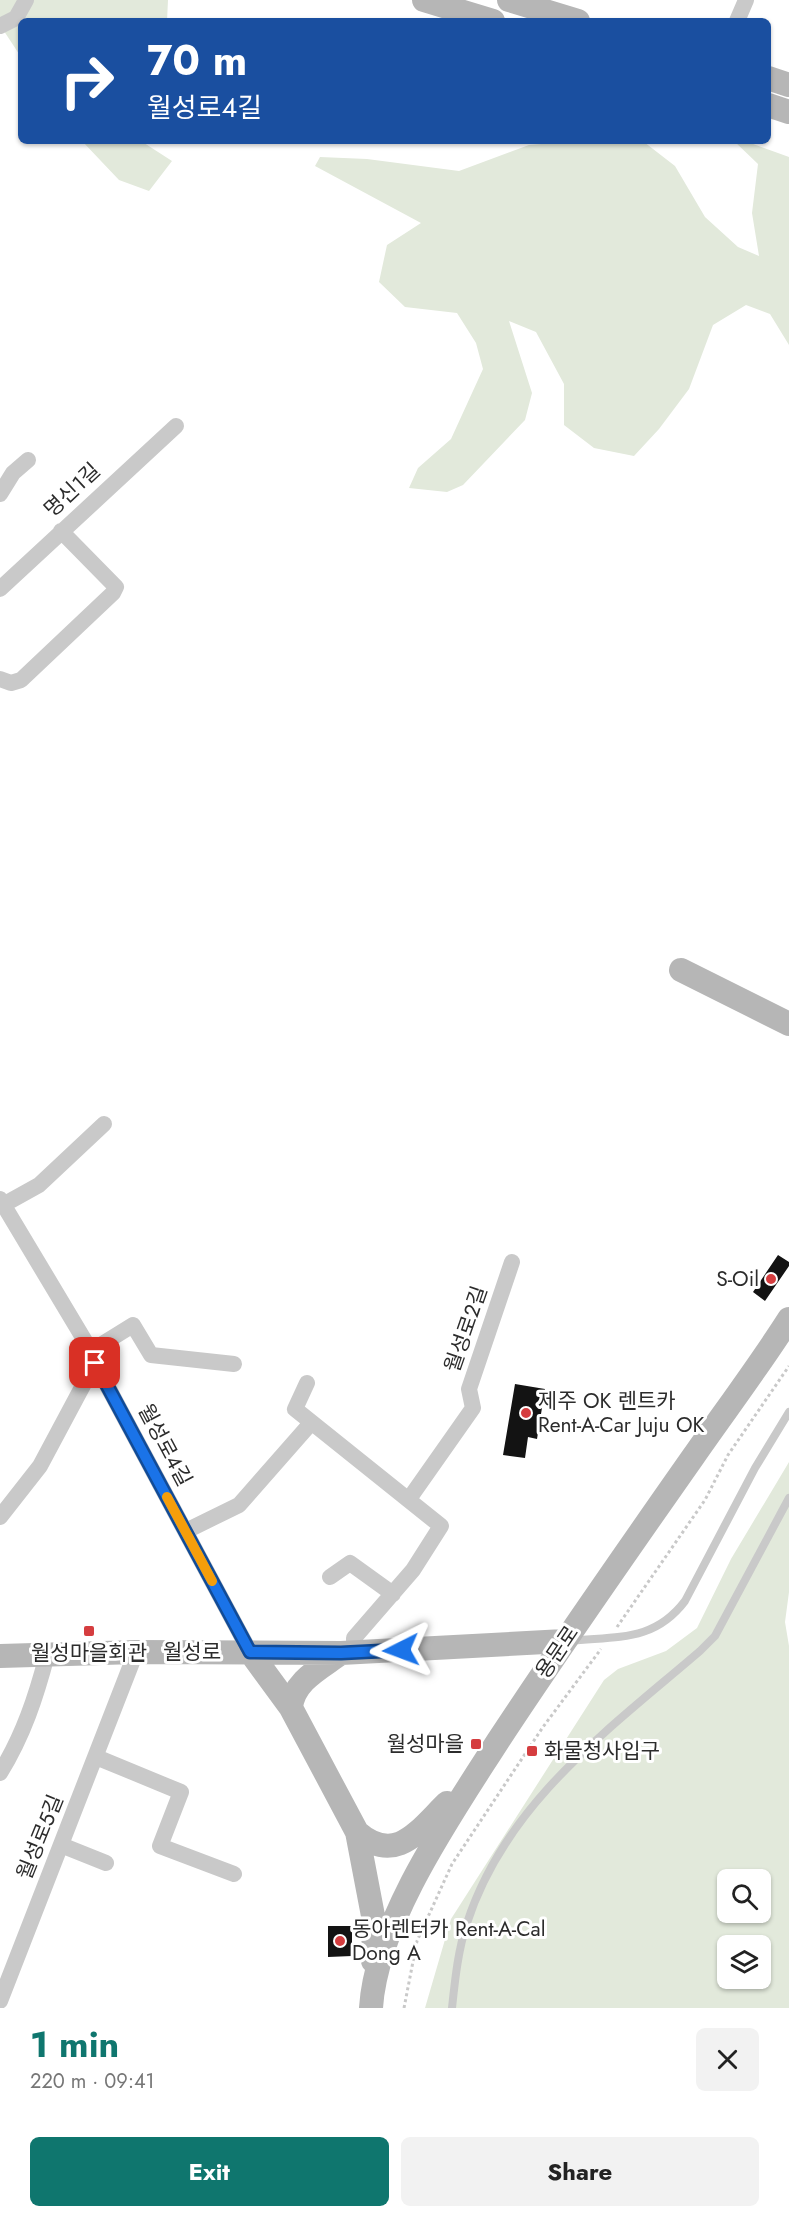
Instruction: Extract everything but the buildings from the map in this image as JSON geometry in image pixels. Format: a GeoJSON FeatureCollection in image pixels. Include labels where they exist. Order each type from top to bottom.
{"type":"FeatureCollection","features":[{"type":"Feature","properties":{"kind":"street"},"geometry":{"type":"LineString","coordinates":[[0,26],[16,18],[26,0]]}},
{"type":"Feature","properties":{"kind":"street"},"geometry":{"type":"LineString","coordinates":[[424,0],[483,18]]}},
{"type":"Feature","properties":{"kind":"street"},"geometry":{"type":"LineString","coordinates":[[509,0],[568,18]]}},
{"type":"Feature","properties":{"kind":"street"},"geometry":{"type":"LineString","coordinates":[[738,18],[746,0]]}},
{"type":"Feature","properties":{"kind":"street"},"geometry":{"type":"LineString","coordinates":[[771,79],[789,85]]}},
{"type":"Feature","properties":{"kind":"street"},"geometry":{"type":"LineString","coordinates":[[771,106],[789,112]]}},
{"type":"Feature","properties":{"kind":"street","name":"명신1길"},"geometry":{"type":"LineString","coordinates":[[0,589],[176,426]]}},
{"type":"Feature","properties":{"kind":"street"},"geometry":{"type":"LineString","coordinates":[[0,494],[13,473],[28,460]]}},
{"type":"Feature","properties":{"kind":"street"},"geometry":{"type":"LineString","coordinates":[[0,679],[11,683],[21,680],[113,593],[116,587],[61,531]]}},
{"type":"Feature","properties":{"kind":"street"},"geometry":{"type":"LineString","coordinates":[[681,970],[789,1023]]}},
{"type":"Feature","properties":{"kind":"street"},"geometry":{"type":"LineString","coordinates":[[2,1202],[39,1185],[104,1124]]}},
{"type":"Feature","properties":{"kind":"street","name":"월성로4길"},"geometry":{"type":"LineString","coordinates":[[2,1202],[93,1357],[250,1652]]}},
{"type":"Feature","properties":{"kind":"street","name":"월성로2길"},"geometry":{"type":"LineString","coordinates":[[409,1500],[473,1408],[469,1389],[512,1262]]}},
{"type":"Feature","properties":{"kind":"street","name":"용문로"},"geometry":{"type":"LineString","coordinates":[[371,1996],[407,1892],[433,1843],[564,1641],[789,1319]]}},
{"type":"Feature","properties":{"kind":"street"},"geometry":{"type":"LineString","coordinates":[[0,1517],[40,1466],[93,1357],[133,1325],[151,1355],[234,1364]]}},
{"type":"Feature","properties":{"kind":"street"},"geometry":{"type":"LineString","coordinates":[[291,1708],[292,1695],[303,1681],[347,1652],[354,1638],[426,1554],[441,1526],[295,1409],[307,1383]]}},
{"type":"Feature","properties":{"kind":"street"},"geometry":{"type":"LineString","coordinates":[[186,1531],[239,1505],[311,1423]]}},
{"type":"Feature","properties":{"kind":"street"},"geometry":{"type":"LineString","coordinates":[[330,1577],[350,1563],[393,1594]]}},
{"type":"Feature","properties":{"kind":"street","name":"월성로"},"geometry":{"type":"LineString","coordinates":[[0,1656],[136,1652],[347,1652],[564,1641]]}},
{"type":"Feature","properties":{"kind":"street","name":"월성로5길"},"geometry":{"type":"LineString","coordinates":[[0,2001],[136,1652]]}},
{"type":"Feature","properties":{"kind":"street"},"geometry":{"type":"LineString","coordinates":[[250,1652],[291,1708],[357,1832],[374,1922],[371,1996]]}},
{"type":"Feature","properties":{"kind":"street"},"geometry":{"type":"LineString","coordinates":[[0,1773],[18,1744],[36,1699],[47,1655]]}},
{"type":"Feature","properties":{"kind":"street"},"geometry":{"type":"LineString","coordinates":[[96,1757],[181,1792],[160,1846],[234,1874]]}},
{"type":"Feature","properties":{"kind":"street"},"geometry":{"type":"LineString","coordinates":[[357,1832],[368,1842],[383,1847],[408,1841],[477,1774]]}},
{"type":"Feature","properties":{"kind":"street"},"geometry":{"type":"LineString","coordinates":[[60,1845],[106,1863]]}},
{"type":"Feature","properties":{"kind":"lane"},"geometry":{"type":"LineString","coordinates":[[564,1641],[651,1631],[674,1615],[685,1601],[755,1468],[789,1412]]}},
{"type":"Feature","properties":{"kind":"lane"},"geometry":{"type":"LineString","coordinates":[[452,2008],[466,1925],[478,1893],[507,1841],[532,1804],[572,1761],[700,1652],[715,1636],[789,1498]]}},
{"type":"Feature","properties":{"kind":"path"},"geometry":{"type":"LineString","coordinates":[[404,2008],[417,1941],[452,1864],[543,1727],[705,1500],[728,1455],[789,1366]]}},
{"type":"Feature","properties":{"kind":"shaded area"},"geometry":{"type":"Polygon","coordinates":[[[0,0],[168,0],[167,18],[18,18],[18,52],[0,25],[0,0]]]}},
{"type":"Feature","properties":{"kind":"shaded area"},"geometry":{"type":"Polygon","coordinates":[[[85,144],[146,144],[172,161],[149,191],[119,180],[85,144]]]}},
{"type":"Feature","properties":{"kind":"shaded area"},"geometry":{"type":"Polygon","coordinates":[[[647,144],[675,166],[705,217],[738,247],[759,256],[752,213],[758,164],[737,144],[753,144],[789,157],[789,345],[770,314],[746,305],[713,325],[689,389],[659,429],[634,456],[594,448],[564,425],[564,384],[536,332],[509,321],[532,393],[525,420],[463,485],[447,492],[409,488],[418,468],[451,439],[483,369],[476,343],[457,313],[405,307],[379,282],[387,245],[421,223],[315,166],[320,157],[367,159],[459,171],[529,145],[647,144]]]}},
{"type":"Feature","properties":{"kind":"shaded area"},"geometry":{"type":"Polygon","coordinates":[[[789,1462],[789,1592],[785,1622],[789,1646],[789,2008],[425,2008],[451,1919],[604,1680],[618,1669],[666,1651],[697,1628],[731,1559],[789,1462]]]}},
{"type":"Feature","properties":{"kind":"slow traffic"},"geometry":{"type":"LineString","coordinates":[[167,1497],[212,1581]]}},
{"type":"Feature","properties":{"kind":"place","name":"S-Oil"},"geometry":{"type":"Point","coordinates":[771,1279]}},
{"type":"Feature","properties":{"kind":"place","name":"제주 OK 렌트카 Rent-A-Car Juju OK"},"geometry":{"type":"Point","coordinates":[526,1413]}},
{"type":"Feature","properties":{"kind":"place","name":"월성마을회관"},"geometry":{"type":"Point","coordinates":[89,1631]}},
{"type":"Feature","properties":{"kind":"place","name":"월성마을"},"geometry":{"type":"Point","coordinates":[476,1744]}},
{"type":"Feature","properties":{"kind":"place","name":"화물청사입구"},"geometry":{"type":"Point","coordinates":[532,1751]}},
{"type":"Feature","properties":{"kind":"place","name":"동아렌터카 Rent-A-Cal Dong A"},"geometry":{"type":"Point","coordinates":[340,1941]}},
{"type":"Feature","properties":{"kind":"route"},"geometry":{"type":"LineString","coordinates":[[95,1363],[250,1652],[341,1653],[401,1650]]}}]}
